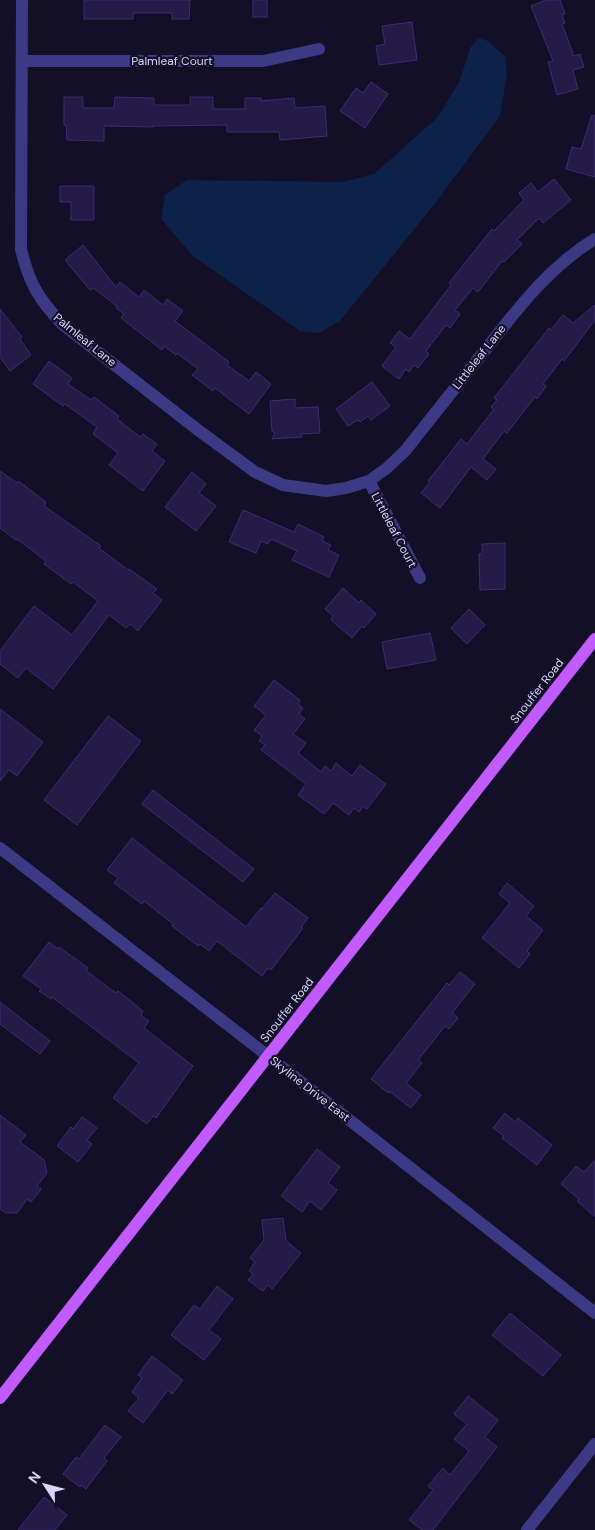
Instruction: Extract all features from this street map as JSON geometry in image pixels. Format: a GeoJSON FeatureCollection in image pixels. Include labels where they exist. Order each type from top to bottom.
{"type":"FeatureCollection","features":[{"type":"Feature","properties":{"kind":"main road","name":"Snouffer Road"},"geometry":{"type":"LineString","coordinates":[[0,1398],[595,639]]}},
{"type":"Feature","properties":{"kind":"street","name":"Palmleaf Lane"},"geometry":{"type":"LineString","coordinates":[[22,0],[22,249],[26,269],[34,290],[46,307],[62,324],[255,472],[283,485],[326,491],[346,488],[368,481]]}},
{"type":"Feature","properties":{"kind":"street","name":"Palmleaf Court"},"geometry":{"type":"LineString","coordinates":[[22,61],[263,62],[319,49]]}},
{"type":"Feature","properties":{"kind":"street","name":"Littleleaf Lane"},"geometry":{"type":"LineString","coordinates":[[368,481],[387,468],[405,451],[538,285],[562,262],[595,239]]}},
{"type":"Feature","properties":{"kind":"street","name":"Littleleaf Court"},"geometry":{"type":"LineString","coordinates":[[368,481],[420,578]]}},
{"type":"Feature","properties":{"kind":"street","name":"Skyline Drive East"},"geometry":{"type":"LineString","coordinates":[[0,848],[595,1314]]}},
{"type":"Feature","properties":{"kind":"street"},"geometry":{"type":"LineString","coordinates":[[528,1530],[595,1444]]}},
{"type":"Feature","properties":{"kind":"water"},"geometry":{"type":"Polygon","coordinates":[[[478,38],[488,41],[505,56],[507,74],[500,116],[437,201],[340,321],[319,333],[300,331],[193,256],[161,219],[165,195],[187,180],[343,182],[374,174],[438,117],[460,80],[470,48],[478,38]]]}},
{"type":"Feature","properties":{"kind":"building"},"geometry":{"type":"Polygon","coordinates":[[[84,0],[190,0],[189,19],[172,19],[172,13],[133,13],[133,19],[84,19],[84,0]]]}},
{"type":"Feature","properties":{"kind":"building"},"geometry":{"type":"Polygon","coordinates":[[[253,0],[267,0],[267,17],[253,17],[253,0]]]}},
{"type":"Feature","properties":{"kind":"building"},"geometry":{"type":"Polygon","coordinates":[[[546,0],[560,0],[565,14],[562,15],[565,23],[562,24],[574,56],[580,54],[584,67],[573,70],[578,89],[557,95],[548,62],[553,61],[531,6],[546,0]]]}},
{"type":"Feature","properties":{"kind":"building"},"geometry":{"type":"Polygon","coordinates":[[[412,22],[417,60],[379,65],[376,46],[385,44],[382,26],[412,22]]]}},
{"type":"Feature","properties":{"kind":"building"},"geometry":{"type":"Polygon","coordinates":[[[371,82],[388,94],[365,128],[340,111],[356,88],[363,93],[371,82]]]}},
{"type":"Feature","properties":{"kind":"building"},"geometry":{"type":"Polygon","coordinates":[[[64,97],[83,97],[83,108],[114,108],[115,97],[154,98],[154,105],[190,105],[190,97],[213,97],[213,109],[245,109],[245,98],[261,98],[261,101],[294,98],[295,108],[325,106],[327,136],[280,140],[279,132],[227,132],[227,125],[104,126],[104,141],[67,140],[66,125],[64,125],[64,97]]]}},
{"type":"Feature","properties":{"kind":"building"},"geometry":{"type":"Polygon","coordinates":[[[592,115],[595,116],[595,177],[566,169],[572,147],[581,149],[592,115]]]}},
{"type":"Feature","properties":{"kind":"building"},"geometry":{"type":"Polygon","coordinates":[[[554,179],[571,200],[543,223],[539,218],[517,240],[522,244],[504,262],[502,261],[478,292],[473,288],[455,310],[460,314],[450,328],[446,325],[426,351],[429,354],[418,368],[414,365],[409,372],[406,369],[399,379],[382,366],[396,347],[390,343],[399,331],[410,339],[451,285],[449,283],[492,229],[494,231],[524,200],[519,193],[531,183],[538,192],[554,179]]]}},
{"type":"Feature","properties":{"kind":"building"},"geometry":{"type":"Polygon","coordinates":[[[60,186],[94,186],[94,220],[71,220],[71,202],[60,202],[60,186]]]}},
{"type":"Feature","properties":{"kind":"building"},"geometry":{"type":"Polygon","coordinates":[[[83,245],[116,287],[120,282],[139,297],[144,290],[163,305],[167,299],[183,311],[175,321],[229,362],[227,365],[249,381],[256,372],[271,384],[249,414],[215,388],[213,391],[192,375],[198,369],[164,346],[162,350],[121,318],[124,314],[116,308],[117,306],[93,288],[90,290],[65,260],[83,245]]]}},
{"type":"Feature","properties":{"kind":"building"},"geometry":{"type":"Polygon","coordinates":[[[595,305],[595,320],[564,361],[562,359],[543,384],[546,386],[537,399],[535,397],[507,433],[504,431],[483,459],[496,469],[487,480],[471,467],[440,508],[421,493],[430,482],[428,481],[461,439],[467,444],[494,409],[491,407],[497,400],[494,398],[549,328],[551,330],[563,315],[573,323],[595,305]]]}},
{"type":"Feature","properties":{"kind":"building"},"geometry":{"type":"Polygon","coordinates":[[[0,309],[22,337],[20,339],[31,355],[10,371],[0,357],[0,309]]]}},
{"type":"Feature","properties":{"kind":"building"},"geometry":{"type":"Polygon","coordinates":[[[49,361],[72,378],[68,384],[91,400],[94,397],[119,416],[117,419],[140,437],[143,434],[157,444],[152,451],[165,461],[143,491],[109,465],[118,453],[93,434],[97,427],[65,404],[63,406],[33,384],[49,361]]]}},
{"type":"Feature","properties":{"kind":"building"},"geometry":{"type":"Polygon","coordinates":[[[372,382],[390,406],[371,420],[368,416],[360,422],[358,420],[348,426],[336,409],[372,382]]]}},
{"type":"Feature","properties":{"kind":"building"},"geometry":{"type":"Polygon","coordinates":[[[295,399],[295,408],[318,407],[320,433],[301,434],[302,437],[272,439],[275,433],[272,431],[270,401],[295,399]]]}},
{"type":"Feature","properties":{"kind":"building"},"geometry":{"type":"Polygon","coordinates":[[[0,471],[29,489],[46,502],[44,506],[101,546],[99,548],[128,570],[157,589],[153,593],[162,600],[138,631],[130,624],[126,628],[109,615],[53,689],[26,668],[18,678],[0,664],[0,651],[34,606],[72,635],[98,601],[73,582],[71,584],[44,564],[46,561],[0,528],[0,471]]]}},
{"type":"Feature","properties":{"kind":"building"},"geometry":{"type":"Polygon","coordinates":[[[192,472],[206,484],[199,493],[216,506],[196,531],[165,507],[192,472]]]}},
{"type":"Feature","properties":{"kind":"building"},"geometry":{"type":"Polygon","coordinates":[[[243,510],[294,532],[298,524],[324,537],[322,541],[331,545],[328,550],[339,555],[329,577],[292,560],[297,551],[271,539],[268,544],[261,541],[256,553],[229,542],[243,510]]]}},
{"type":"Feature","properties":{"kind":"building"},"geometry":{"type":"Polygon","coordinates":[[[505,543],[505,589],[480,590],[479,554],[482,554],[482,544],[505,543]]]}},
{"type":"Feature","properties":{"kind":"building"},"geometry":{"type":"Polygon","coordinates":[[[343,588],[359,603],[361,600],[376,614],[352,638],[331,620],[333,616],[325,609],[343,588]]]}},
{"type":"Feature","properties":{"kind":"building"},"geometry":{"type":"Polygon","coordinates":[[[469,609],[485,625],[467,644],[451,628],[469,609]]]}},
{"type":"Feature","properties":{"kind":"building"},"geometry":{"type":"Polygon","coordinates":[[[430,633],[436,660],[387,669],[382,642],[430,633]]]}},
{"type":"Feature","properties":{"kind":"building"},"geometry":{"type":"Polygon","coordinates":[[[274,680],[300,700],[298,704],[303,708],[299,714],[305,719],[293,734],[306,743],[298,753],[321,772],[325,766],[331,771],[336,763],[352,776],[360,765],[386,784],[367,809],[363,806],[359,812],[354,808],[349,815],[333,803],[324,814],[298,795],[306,784],[261,750],[265,745],[259,741],[262,736],[254,730],[266,715],[254,706],[274,680]]]}},
{"type":"Feature","properties":{"kind":"building"},"geometry":{"type":"Polygon","coordinates":[[[0,709],[43,742],[17,776],[9,770],[0,781],[0,709]]]}},
{"type":"Feature","properties":{"kind":"building"},"geometry":{"type":"Polygon","coordinates":[[[108,716],[141,741],[77,825],[44,800],[108,716]]]}},
{"type":"Feature","properties":{"kind":"building"},"geometry":{"type":"Polygon","coordinates":[[[153,790],[254,869],[243,882],[142,804],[153,790]]]}},
{"type":"Feature","properties":{"kind":"building"},"geometry":{"type":"Polygon","coordinates":[[[132,838],[246,927],[275,893],[308,918],[301,927],[303,928],[271,970],[268,968],[262,976],[217,941],[209,951],[200,944],[198,946],[144,901],[142,904],[114,883],[118,878],[107,870],[132,838]]]}},
{"type":"Feature","properties":{"kind":"building"},"geometry":{"type":"Polygon","coordinates":[[[507,883],[534,906],[526,916],[543,930],[527,951],[530,954],[519,968],[482,938],[510,903],[499,894],[507,883]]]}},
{"type":"Feature","properties":{"kind":"building"},"geometry":{"type":"Polygon","coordinates":[[[49,942],[88,968],[86,971],[116,993],[118,991],[143,1011],[141,1015],[149,1021],[144,1028],[193,1066],[156,1118],[153,1116],[147,1124],[113,1098],[139,1063],[52,997],[51,999],[39,991],[41,989],[23,976],[49,942]]]}},
{"type":"Feature","properties":{"kind":"building"},"geometry":{"type":"Polygon","coordinates":[[[460,972],[475,984],[452,1013],[458,1018],[449,1029],[445,1026],[418,1060],[422,1063],[406,1083],[421,1095],[411,1108],[371,1079],[447,983],[449,985],[460,972]]]}},
{"type":"Feature","properties":{"kind":"building"},"geometry":{"type":"Polygon","coordinates":[[[0,1002],[50,1041],[40,1054],[0,1024],[0,1002]]]}},
{"type":"Feature","properties":{"kind":"building"},"geometry":{"type":"Polygon","coordinates":[[[505,1113],[515,1122],[518,1118],[552,1145],[537,1165],[502,1138],[504,1136],[493,1128],[505,1113]]]}},
{"type":"Feature","properties":{"kind":"building"},"geometry":{"type":"Polygon","coordinates":[[[0,1115],[26,1135],[20,1142],[44,1160],[47,1173],[37,1186],[41,1189],[31,1202],[27,1199],[17,1213],[6,1213],[0,1209],[0,1115]]]}},
{"type":"Feature","properties":{"kind":"building"},"geometry":{"type":"Polygon","coordinates":[[[82,1117],[97,1128],[87,1140],[92,1144],[78,1162],[57,1146],[71,1127],[73,1129],[82,1117]]]}},
{"type":"Feature","properties":{"kind":"building"},"geometry":{"type":"Polygon","coordinates":[[[317,1149],[340,1167],[328,1183],[337,1190],[321,1210],[310,1201],[302,1212],[281,1196],[317,1149]]]}},
{"type":"Feature","properties":{"kind":"building"},"geometry":{"type":"Polygon","coordinates":[[[595,1160],[595,1217],[577,1201],[579,1199],[561,1184],[576,1166],[584,1172],[595,1160]]]}},
{"type":"Feature","properties":{"kind":"building"},"geometry":{"type":"Polygon","coordinates":[[[283,1218],[286,1241],[301,1253],[272,1289],[268,1285],[263,1291],[248,1280],[253,1274],[249,1271],[255,1262],[250,1258],[264,1240],[262,1220],[283,1218]]]}},
{"type":"Feature","properties":{"kind":"building"},"geometry":{"type":"Polygon","coordinates":[[[217,1286],[233,1299],[209,1330],[221,1339],[204,1360],[171,1335],[194,1305],[200,1309],[217,1286]]]}},
{"type":"Feature","properties":{"kind":"building"},"geometry":{"type":"Polygon","coordinates":[[[510,1313],[561,1355],[543,1376],[492,1335],[510,1313]]]}},
{"type":"Feature","properties":{"kind":"building"},"geometry":{"type":"Polygon","coordinates":[[[152,1356],[183,1380],[172,1394],[168,1390],[143,1423],[128,1411],[139,1398],[132,1392],[142,1378],[138,1375],[152,1356]]]}},
{"type":"Feature","properties":{"kind":"building"},"geometry":{"type":"Polygon","coordinates":[[[468,1396],[498,1420],[485,1437],[497,1447],[433,1530],[422,1530],[409,1520],[433,1490],[428,1486],[443,1468],[450,1475],[469,1451],[454,1439],[467,1424],[454,1414],[468,1396]]]}},
{"type":"Feature","properties":{"kind":"building"},"geometry":{"type":"Polygon","coordinates":[[[105,1425],[121,1437],[104,1458],[107,1461],[86,1489],[81,1485],[80,1487],[63,1474],[76,1457],[79,1459],[105,1425]]]}},
{"type":"Feature","properties":{"kind":"building"},"geometry":{"type":"Polygon","coordinates":[[[44,1497],[67,1515],[55,1530],[18,1530],[44,1497]]]}}]}
